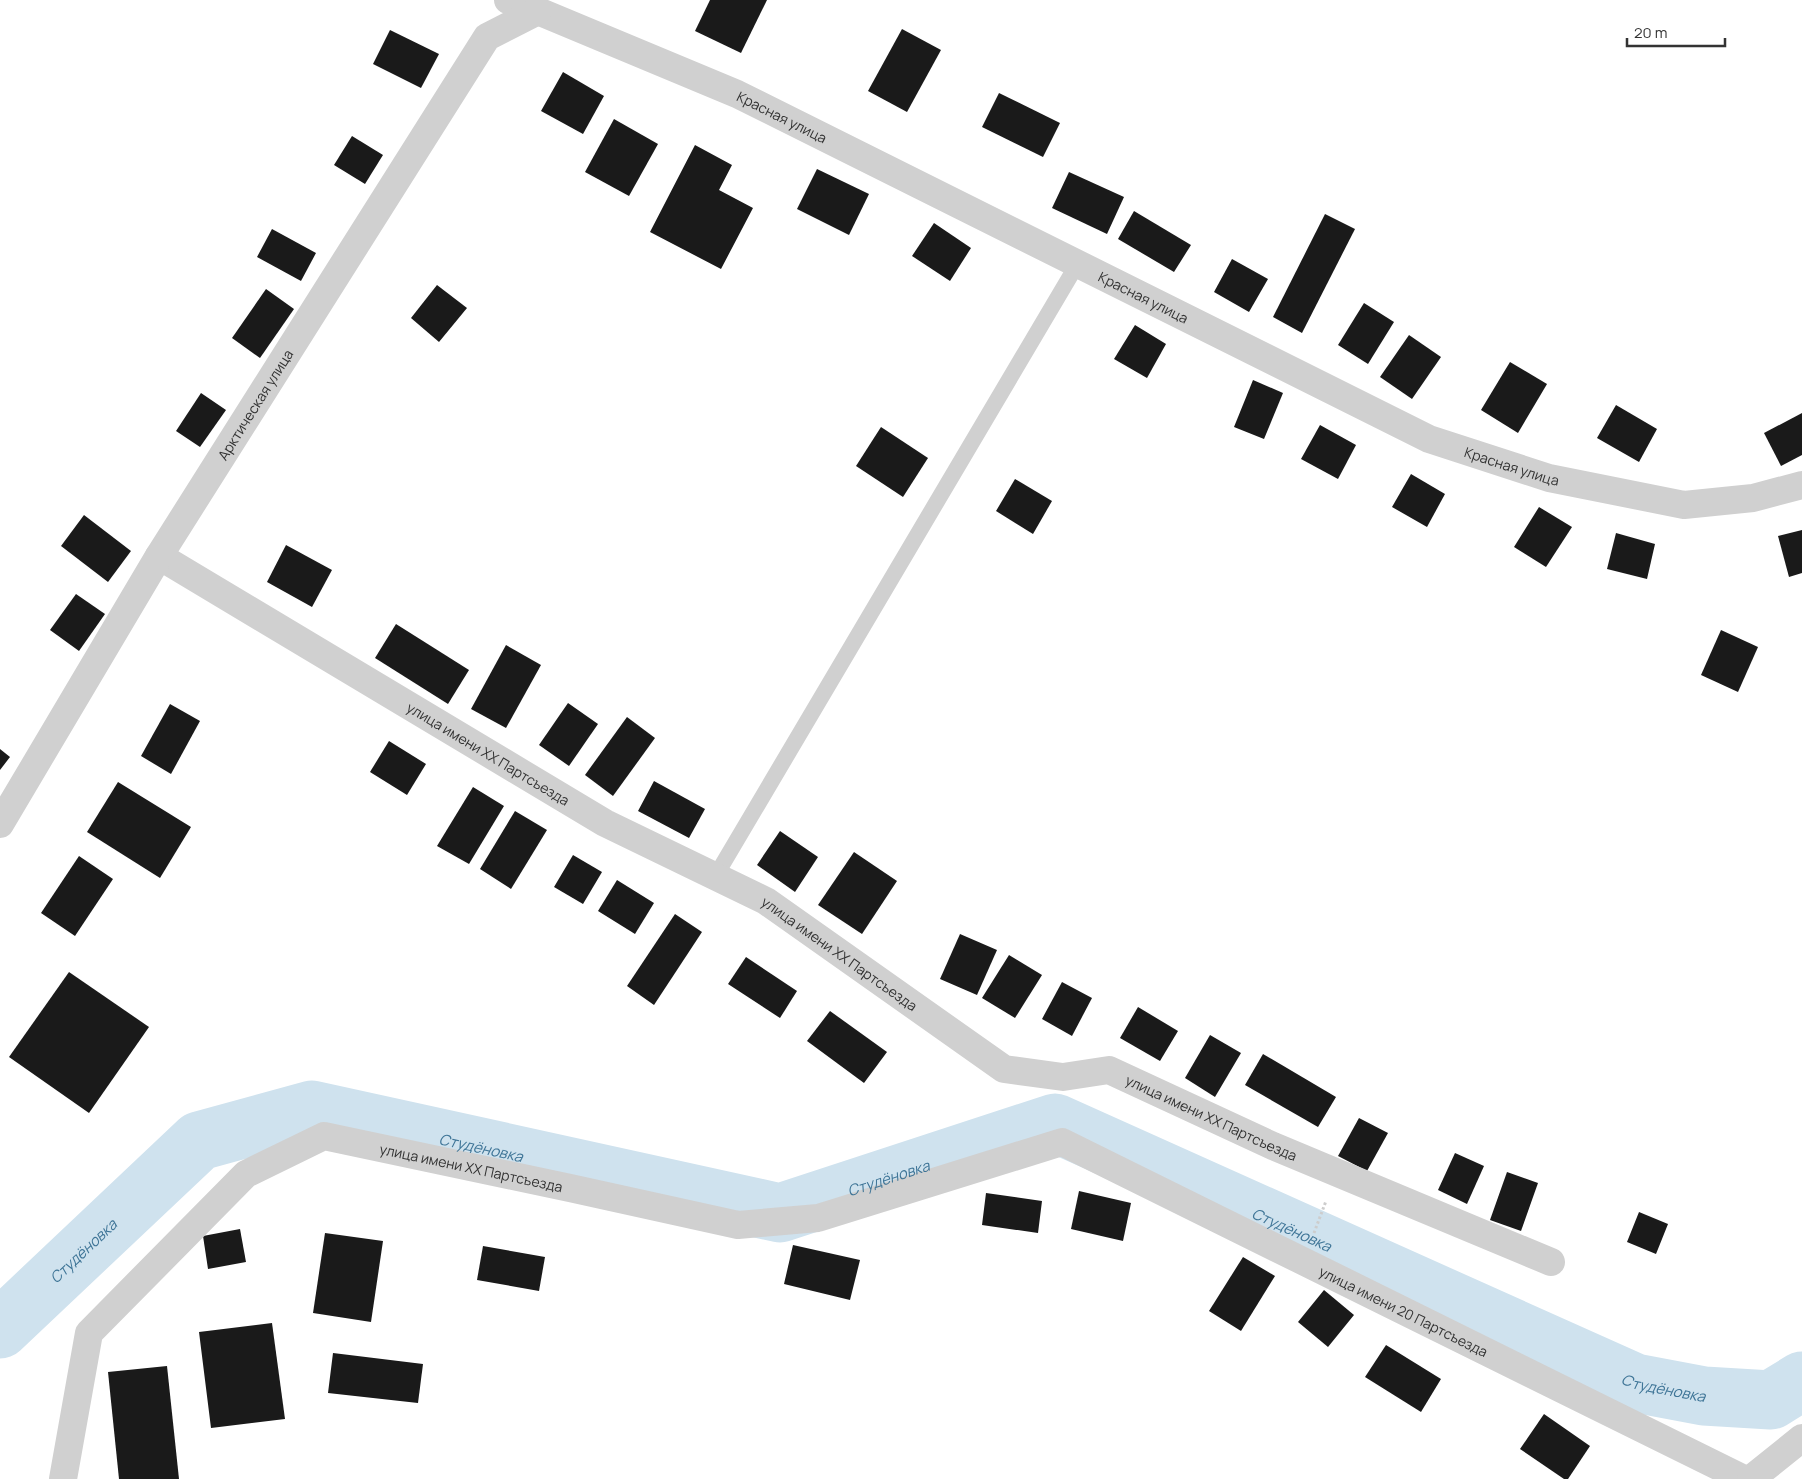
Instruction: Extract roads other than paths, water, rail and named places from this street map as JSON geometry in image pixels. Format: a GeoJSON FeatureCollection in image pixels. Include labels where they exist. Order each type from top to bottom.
{"type":"FeatureCollection","features":[{"type":"Feature","properties":{"kind":"street","name":"Красная улица"},"geometry":{"type":"LineString","coordinates":[[508,0],[538,10],[737,94],[1429,439],[1549,478],[1684,504],[1753,498],[1802,485]]}},
{"type":"Feature","properties":{"kind":"street","name":"Арктическая улица"},"geometry":{"type":"LineString","coordinates":[[0,824],[158,556],[487,37],[538,10]]}},
{"type":"Feature","properties":{"kind":"street","name":"улица имени ХХ Партсъезда"},"geometry":{"type":"LineString","coordinates":[[158,556],[605,823],[766,901],[1004,1069],[1063,1077],[1109,1070],[1273,1146],[1551,1262]]}},
{"type":"Feature","properties":{"kind":"street","name":"улица имени ХХ Партсъезда"},"geometry":{"type":"LineString","coordinates":[[63,1479],[89,1333],[246,1174],[324,1136],[738,1225],[818,1218],[1062,1142]]}},
{"type":"Feature","properties":{"kind":"street","name":"улица имени 20 Партсъезда"},"geometry":{"type":"LineString","coordinates":[[1062,1142],[1744,1479]]}},
{"type":"Feature","properties":{"kind":"street"},"geometry":{"type":"LineString","coordinates":[[1750,1479],[1802,1438]]}},
{"type":"Feature","properties":{"kind":"lane"},"geometry":{"type":"LineString","coordinates":[[715,877],[1078,263]]}},
{"type":"Feature","properties":{"kind":"waterway","name":"Студёновка"},"geometry":{"type":"LineString","coordinates":[[0,1329],[199,1141],[312,1110],[780,1213],[1055,1123],[1635,1383],[1704,1396],[1771,1400],[1802,1381]]}}]}
